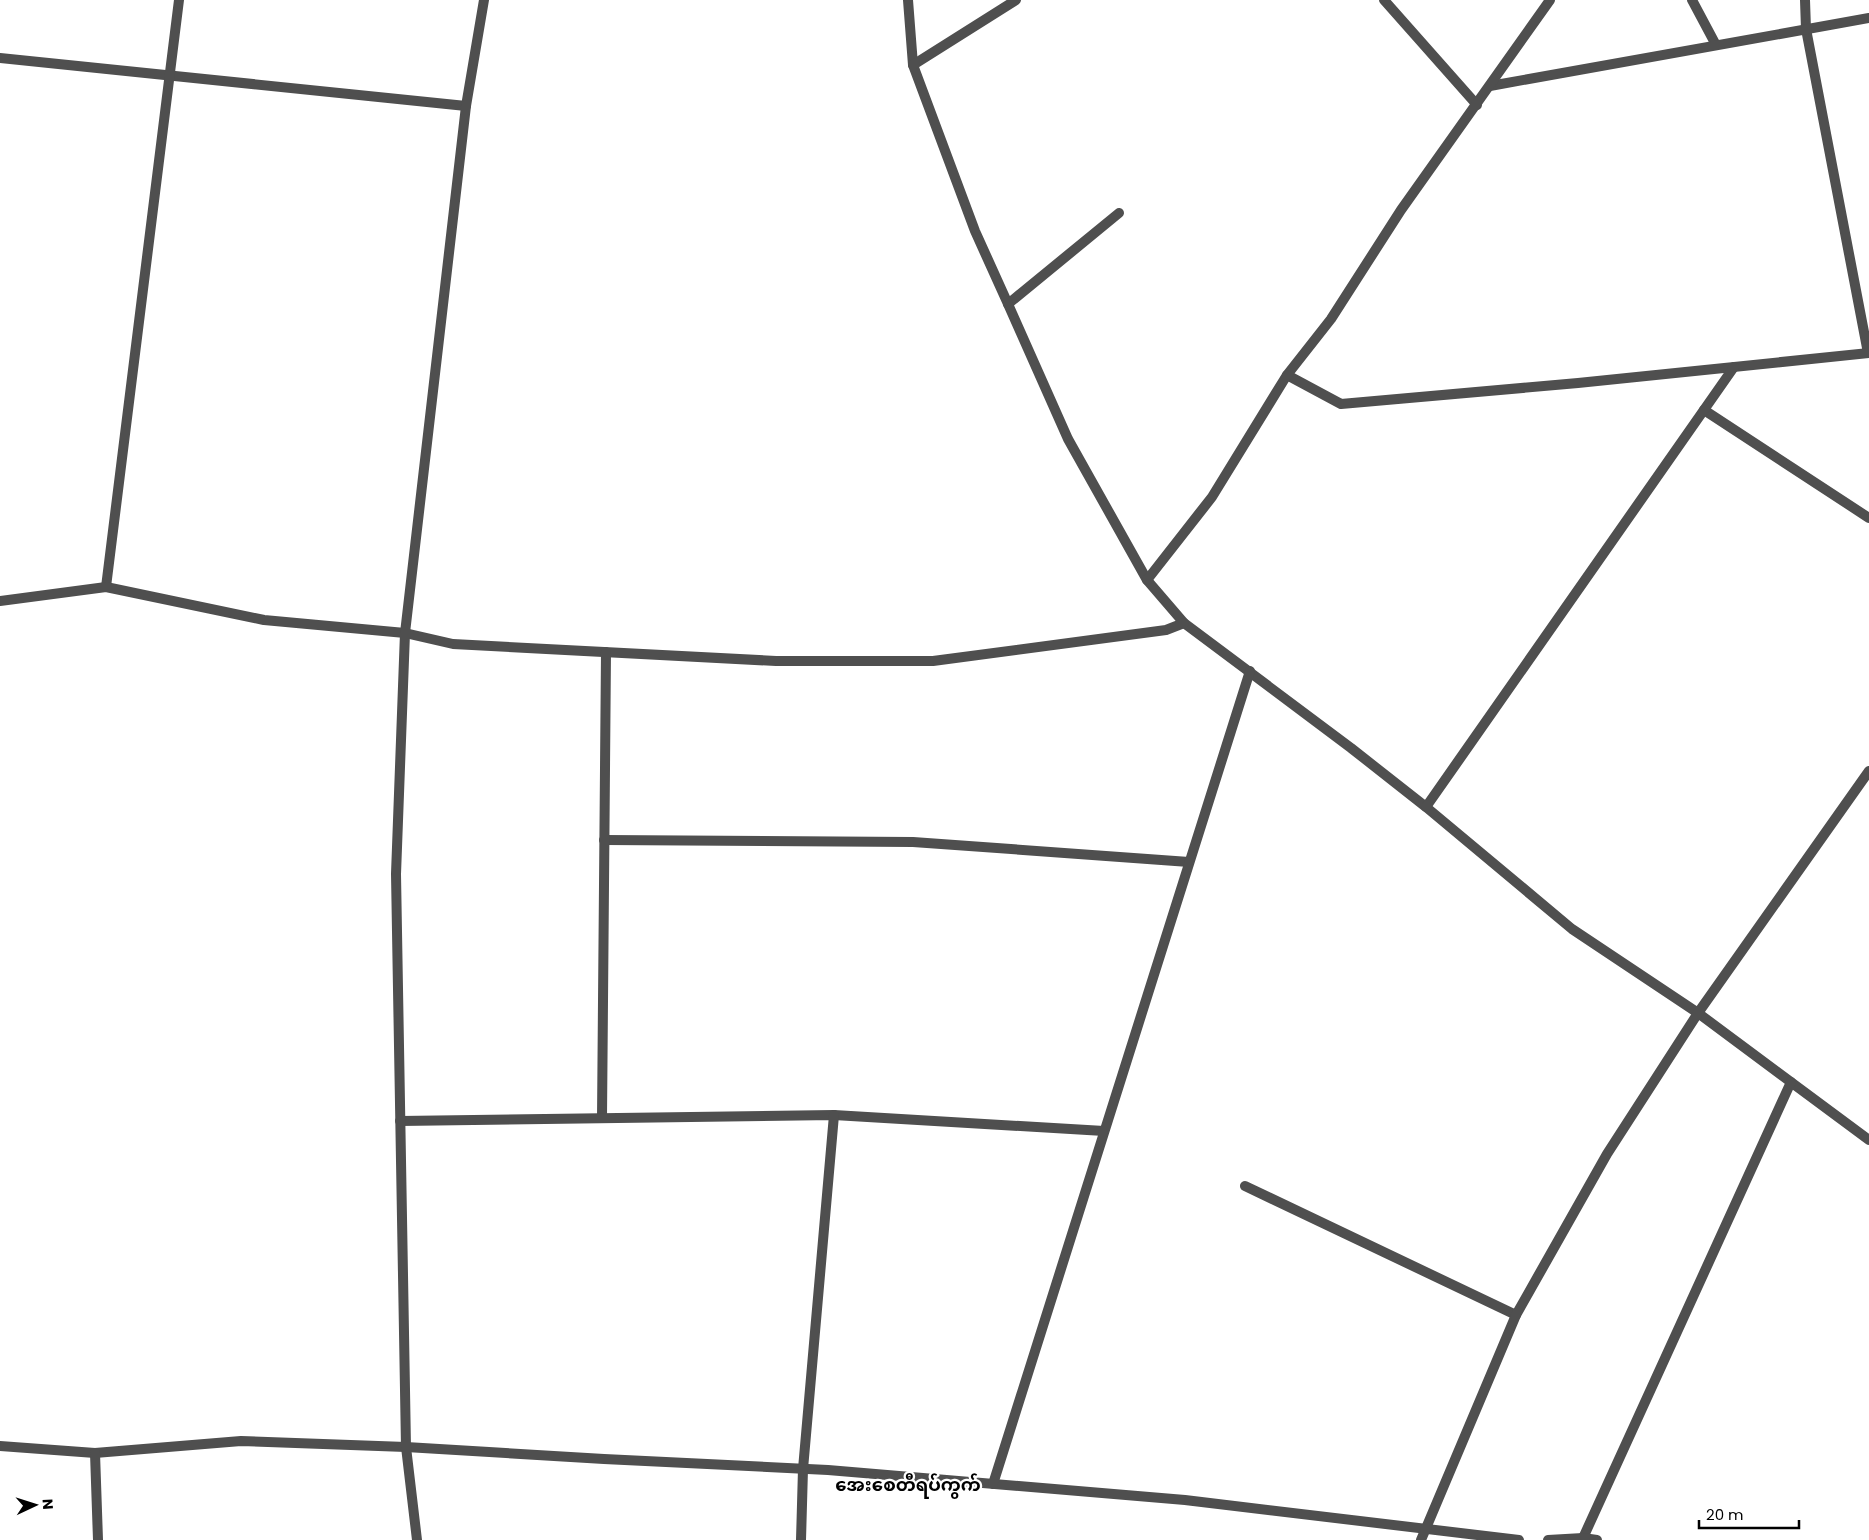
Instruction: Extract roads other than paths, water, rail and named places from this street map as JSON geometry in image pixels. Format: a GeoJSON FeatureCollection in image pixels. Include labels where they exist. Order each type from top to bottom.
{"type":"FeatureCollection","features":[{"type":"Feature","properties":{"kind":"street"},"geometry":{"type":"LineString","coordinates":[[106,587],[179,0]]}},
{"type":"Feature","properties":{"kind":"street"},"geometry":{"type":"LineString","coordinates":[[417,1540],[406,1447],[396,874],[405,633],[466,106],[484,0]]}},
{"type":"Feature","properties":{"kind":"street"},"geometry":{"type":"LineString","coordinates":[[908,0],[913,66],[975,231],[1068,439],[1147,580],[1184,623],[1351,748],[1426,807],[1572,928],[1698,1013],[1869,1140]]}},
{"type":"Feature","properties":{"kind":"street"},"geometry":{"type":"LineString","coordinates":[[913,66],[1016,0]]}},
{"type":"Feature","properties":{"kind":"street"},"geometry":{"type":"LineString","coordinates":[[1384,0],[1477,105]]}},
{"type":"Feature","properties":{"kind":"street"},"geometry":{"type":"LineString","coordinates":[[1147,580],[1212,497],[1287,375],[1331,319],[1401,210],[1550,0]]}},
{"type":"Feature","properties":{"kind":"street"},"geometry":{"type":"LineString","coordinates":[[1692,0],[1716,45]]}},
{"type":"Feature","properties":{"kind":"street"},"geometry":{"type":"LineString","coordinates":[[1287,375],[1341,404],[1578,383],[1869,353],[1806,29],[1804,0]]}},
{"type":"Feature","properties":{"kind":"street"},"geometry":{"type":"LineString","coordinates":[[1490,86],[1869,18]]}},
{"type":"Feature","properties":{"kind":"street"},"geometry":{"type":"LineString","coordinates":[[0,58],[466,106]]}},
{"type":"Feature","properties":{"kind":"street"},"geometry":{"type":"LineString","coordinates":[[1008,304],[1119,213]]}},
{"type":"Feature","properties":{"kind":"street"},"geometry":{"type":"LineString","coordinates":[[1426,807],[1734,367]]}},
{"type":"Feature","properties":{"kind":"street"},"geometry":{"type":"LineString","coordinates":[[1704,410],[1869,518]]}},
{"type":"Feature","properties":{"kind":"street"},"geometry":{"type":"LineString","coordinates":[[0,600],[106,587],[264,620],[405,633],[453,644],[776,661],[933,661],[1166,630],[1184,623]]}},
{"type":"Feature","properties":{"kind":"street"},"geometry":{"type":"LineString","coordinates":[[602,1118],[606,652]]}},
{"type":"Feature","properties":{"kind":"street"},"geometry":{"type":"LineString","coordinates":[[993,1484],[1250,672]]}},
{"type":"Feature","properties":{"kind":"street"},"geometry":{"type":"LineString","coordinates":[[1421,1540],[1424,1528],[1516,1315],[1607,1154],[1698,1013],[1869,771]]}},
{"type":"Feature","properties":{"kind":"street"},"geometry":{"type":"LineString","coordinates":[[604,840],[913,842],[1189,862]]}},
{"type":"Feature","properties":{"kind":"street"},"geometry":{"type":"LineString","coordinates":[[1583,1538],[1791,1082]]}},
{"type":"Feature","properties":{"kind":"street"},"geometry":{"type":"LineString","coordinates":[[400,1121],[834,1115],[1104,1131]]}},
{"type":"Feature","properties":{"kind":"street"},"geometry":{"type":"LineString","coordinates":[[801,1540],[802,1469],[834,1115]]}},
{"type":"Feature","properties":{"kind":"street"},"geometry":{"type":"LineString","coordinates":[[1245,1186],[1516,1315]]}},
{"type":"Feature","properties":{"kind":"street"},"geometry":{"type":"LineString","coordinates":[[0,1446],[94,1453],[242,1442],[406,1447],[802,1469],[1185,1500],[1519,1540]]}},
{"type":"Feature","properties":{"kind":"street"},"geometry":{"type":"LineString","coordinates":[[94,1453],[98,1540]]}},
{"type":"Feature","properties":{"kind":"street"},"geometry":{"type":"LineString","coordinates":[[1548,1540],[1583,1538],[1597,1540]]}},
{"type":"Feature","properties":{"kind":"district","name":"အေးစေတီရပ်ကွက်"},"geometry":{"type":"Point","coordinates":[908,1484]}}]}
